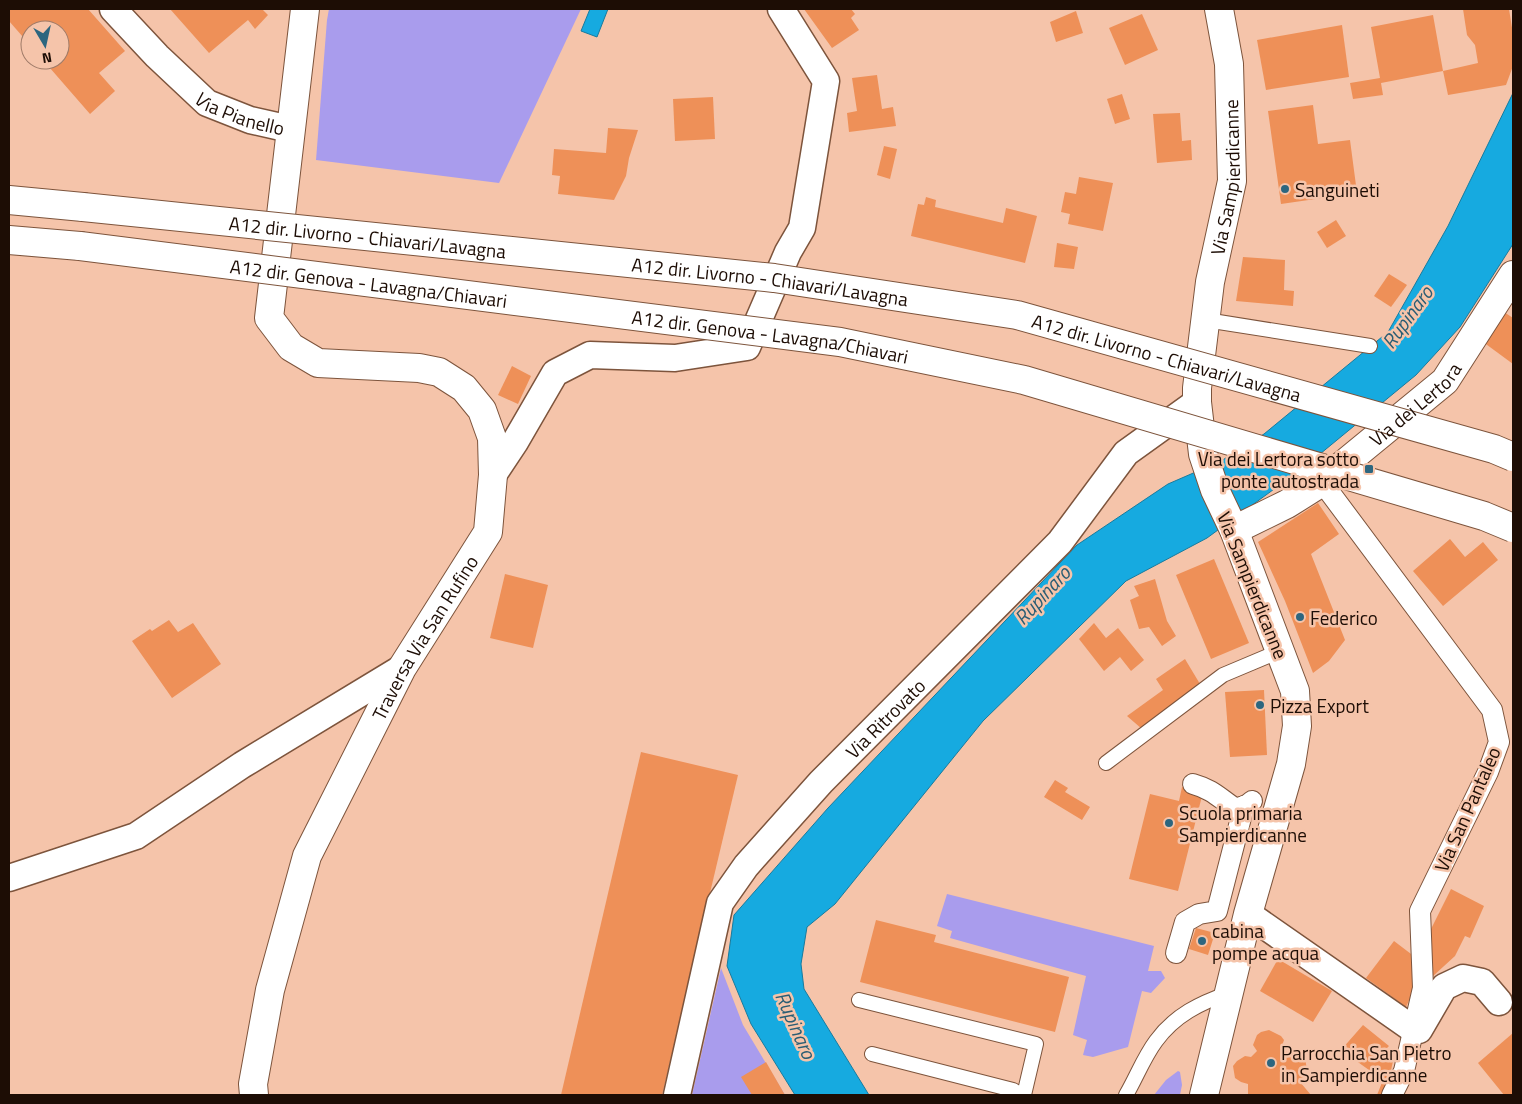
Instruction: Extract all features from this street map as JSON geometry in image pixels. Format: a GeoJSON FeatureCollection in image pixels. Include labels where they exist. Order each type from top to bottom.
{"type":"FeatureCollection","features":[{"type":"Feature","properties":{"kind":"main road","name":"Via Sampierdicanne"},"geometry":{"type":"LineString","coordinates":[[1204,1095],[1248,914],[1291,764],[1297,726],[1295,691],[1234,530],[1215,490],[1203,454],[1197,402],[1197,388],[1210,282],[1232,181],[1229,64],[1219,9]]}},
{"type":"Feature","properties":{"kind":"main road","name":"Via Pianello"},"geometry":{"type":"LineString","coordinates":[[290,129],[301,11]]}},
{"type":"Feature","properties":{"kind":"main road","name":"Traversa Via San Rufino"},"geometry":{"type":"LineString","coordinates":[[254,1095],[253,1084],[270,990],[307,856],[402,668],[488,532],[494,475],[492,438],[482,410],[464,388],[439,372],[419,368],[318,363],[291,347],[269,318],[290,129]]}},
{"type":"Feature","properties":{"kind":"main road","name":"A12 dir. Livorno - Chiavari/Lavagna"},"geometry":{"type":"LineString","coordinates":[[9,200],[774,278],[1017,315],[1494,448],[1513,456]]}},
{"type":"Feature","properties":{"kind":"main road","name":"A12 dir. Genova - Lavagna/Chiavari"},"geometry":{"type":"LineString","coordinates":[[9,240],[80,246],[840,342],[1024,380],[1484,516],[1513,528]]}},
{"type":"Feature","properties":{"kind":"main road","name":"Via dei Lertora"},"geometry":{"type":"LineString","coordinates":[[1234,530],[1286,504],[1322,482],[1445,381],[1508,293]]}},
{"type":"Feature","properties":{"kind":"street","name":"Via Pianello"},"geometry":{"type":"LineString","coordinates":[[113,9],[157,56],[207,103],[250,120],[290,129]]}},
{"type":"Feature","properties":{"kind":"street"},"geometry":{"type":"LineString","coordinates":[[494,475],[555,373],[590,355],[675,358],[747,347],[788,252],[802,228],[826,80],[781,9]]}},
{"type":"Feature","properties":{"kind":"street","name":"Via Ritrovato"},"geometry":{"type":"LineString","coordinates":[[677,1095],[720,903],[746,866],[820,782],[1060,542],[1126,452],[1197,402]]}},
{"type":"Feature","properties":{"kind":"street","name":"Via San Pantaleo"},"geometry":{"type":"LineString","coordinates":[[1322,482],[1492,710],[1499,742],[1488,772],[1420,911],[1423,988],[1404,1072],[1392,1095]]}},
{"type":"Feature","properties":{"kind":"street"},"geometry":{"type":"LineString","coordinates":[[9,878],[136,836],[242,765],[402,668]]}},
{"type":"Feature","properties":{"kind":"street"},"geometry":{"type":"LineString","coordinates":[[1176,953],[1185,922],[1199,914],[1217,911],[1249,802],[1236,809],[1224,802],[1215,792],[1193,784]]}},
{"type":"Feature","properties":{"kind":"street"},"geometry":{"type":"LineString","coordinates":[[1248,914],[1414,1029],[1419,1030],[1444,987],[1463,978],[1482,982],[1499,1002]]}},
{"type":"Feature","properties":{"kind":"lane"},"geometry":{"type":"LineString","coordinates":[[1206,320],[1370,346]]}},
{"type":"Feature","properties":{"kind":"lane"},"geometry":{"type":"LineString","coordinates":[[1106,763],[1223,675],[1280,650]]}},
{"type":"Feature","properties":{"kind":"lane"},"geometry":{"type":"LineString","coordinates":[[1126,1095],[1155,1041],[1175,1020],[1202,1002],[1229,993]]}},
{"type":"Feature","properties":{"kind":"lane"},"geometry":{"type":"LineString","coordinates":[[859,1000],[1036,1044],[1022,1095],[1013,1090],[872,1054]]}},
{"type":"Feature","properties":{"kind":"shaded area"},"geometry":{"type":"Polygon","coordinates":[[[329,9],[581,9],[499,183],[316,160],[329,9]]]}},
{"type":"Feature","properties":{"kind":"shaded area"},"geometry":{"type":"Polygon","coordinates":[[[947,894],[1154,946],[1148,971],[1161,971],[1165,978],[1151,993],[1142,991],[1128,1047],[1093,1057],[1083,1055],[1087,1040],[1073,1035],[1086,976],[950,938],[952,931],[937,926],[947,894]]]}},
{"type":"Feature","properties":{"kind":"shaded area"},"geometry":{"type":"Polygon","coordinates":[[[721,968],[743,1025],[785,1095],[692,1095],[721,968]]]}},
{"type":"Feature","properties":{"kind":"shaded area"},"geometry":{"type":"Polygon","coordinates":[[[1178,1071],[1180,1072],[1182,1085],[1180,1095],[1154,1095],[1166,1080],[1178,1071]]]}},
{"type":"Feature","properties":{"kind":"water"},"geometry":{"type":"Polygon","coordinates":[[[590,9],[608,9],[597,37],[581,31],[590,9]]]}},
{"type":"Feature","properties":{"kind":"water","name":"Rupinaro"},"geometry":{"type":"Polygon","coordinates":[[[1513,93],[1513,244],[1460,327],[1416,375],[1303,468],[1207,538],[1126,581],[983,721],[835,904],[807,927],[801,964],[804,989],[869,1095],[795,1095],[751,1024],[727,966],[734,915],[828,808],[1077,545],[1168,484],[1221,461],[1264,434],[1388,332],[1448,226],[1513,93]]]}},
{"type":"Feature","properties":{"kind":"building"},"geometry":{"type":"Polygon","coordinates":[[[9,9],[88,9],[125,51],[99,73],[115,91],[90,114],[52,70],[70,70],[70,20],[20,20],[20,34],[9,21],[9,9]]]}},
{"type":"Feature","properties":{"kind":"building"},"geometry":{"type":"Polygon","coordinates":[[[170,9],[262,9],[268,15],[255,29],[248,20],[209,53],[170,9]]]}},
{"type":"Feature","properties":{"kind":"building"},"geometry":{"type":"Polygon","coordinates":[[[804,9],[851,9],[855,14],[851,18],[859,30],[832,48],[804,9]]]}},
{"type":"Feature","properties":{"kind":"building"},"geometry":{"type":"Polygon","coordinates":[[[1463,9],[1509,9],[1513,34],[1513,66],[1506,85],[1448,95],[1443,71],[1478,63],[1475,45],[1467,35],[1463,9]]]}},
{"type":"Feature","properties":{"kind":"building"},"geometry":{"type":"Polygon","coordinates":[[[1076,11],[1083,33],[1056,42],[1050,22],[1076,11]]]}},
{"type":"Feature","properties":{"kind":"building"},"geometry":{"type":"Polygon","coordinates":[[[1142,14],[1158,50],[1125,65],[1109,28],[1142,14]]]}},
{"type":"Feature","properties":{"kind":"building"},"geometry":{"type":"Polygon","coordinates":[[[1433,15],[1443,71],[1381,83],[1383,95],[1353,99],[1350,83],[1380,78],[1371,27],[1433,15]]]}},
{"type":"Feature","properties":{"kind":"building"},"geometry":{"type":"Polygon","coordinates":[[[1342,25],[1349,77],[1266,90],[1257,40],[1342,25]]]}},
{"type":"Feature","properties":{"kind":"building"},"geometry":{"type":"Polygon","coordinates":[[[877,75],[882,109],[893,107],[896,126],[849,132],[847,113],[857,111],[852,78],[877,75]]]}},
{"type":"Feature","properties":{"kind":"building"},"geometry":{"type":"Polygon","coordinates":[[[1122,94],[1130,119],[1115,124],[1107,99],[1122,94]]]}},
{"type":"Feature","properties":{"kind":"building"},"geometry":{"type":"Polygon","coordinates":[[[713,97],[715,139],[675,141],[673,99],[713,97]]]}},
{"type":"Feature","properties":{"kind":"building"},"geometry":{"type":"Polygon","coordinates":[[[1313,105],[1318,144],[1350,140],[1357,193],[1281,204],[1268,111],[1313,105]]]}},
{"type":"Feature","properties":{"kind":"building"},"geometry":{"type":"Polygon","coordinates":[[[1180,113],[1182,141],[1191,140],[1192,160],[1157,163],[1153,114],[1180,113]]]}},
{"type":"Feature","properties":{"kind":"building"},"geometry":{"type":"Polygon","coordinates":[[[608,128],[638,130],[629,158],[626,176],[614,200],[558,194],[560,176],[552,175],[554,149],[606,153],[608,128]]]}},
{"type":"Feature","properties":{"kind":"building"},"geometry":{"type":"Polygon","coordinates":[[[884,146],[897,149],[890,179],[877,175],[884,146]]]}},
{"type":"Feature","properties":{"kind":"building"},"geometry":{"type":"Polygon","coordinates":[[[1079,177],[1113,183],[1103,231],[1068,224],[1070,214],[1061,212],[1065,192],[1076,194],[1079,177]]]}},
{"type":"Feature","properties":{"kind":"building"},"geometry":{"type":"Polygon","coordinates":[[[926,197],[936,200],[935,207],[1003,223],[1006,208],[1037,216],[1025,263],[911,236],[918,204],[924,205],[926,197]]]}},
{"type":"Feature","properties":{"kind":"building"},"geometry":{"type":"Polygon","coordinates":[[[1336,220],[1346,236],[1327,248],[1317,232],[1336,220]]]}},
{"type":"Feature","properties":{"kind":"building"},"geometry":{"type":"Polygon","coordinates":[[[1057,243],[1078,247],[1074,269],[1054,267],[1057,243]]]}},
{"type":"Feature","properties":{"kind":"building"},"geometry":{"type":"Polygon","coordinates":[[[1243,257],[1285,260],[1284,290],[1294,291],[1293,306],[1236,301],[1243,257]]]}},
{"type":"Feature","properties":{"kind":"building"},"geometry":{"type":"Polygon","coordinates":[[[1389,274],[1407,285],[1391,307],[1374,296],[1389,274]]]}},
{"type":"Feature","properties":{"kind":"building"},"geometry":{"type":"Polygon","coordinates":[[[1501,310],[1513,318],[1513,364],[1479,339],[1501,310]]]}},
{"type":"Feature","properties":{"kind":"building"},"geometry":{"type":"Polygon","coordinates":[[[512,366],[531,376],[518,404],[498,395],[512,366]]]}},
{"type":"Feature","properties":{"kind":"building"},"geometry":{"type":"Polygon","coordinates":[[[1318,503],[1339,534],[1311,554],[1345,640],[1329,661],[1313,673],[1285,601],[1258,542],[1318,503]]]}},
{"type":"Feature","properties":{"kind":"building"},"geometry":{"type":"Polygon","coordinates":[[[1450,539],[1465,557],[1483,542],[1498,560],[1443,606],[1413,571],[1450,539]]]}},
{"type":"Feature","properties":{"kind":"building"},"geometry":{"type":"Polygon","coordinates":[[[1214,559],[1249,643],[1211,659],[1176,575],[1214,559]]]}},
{"type":"Feature","properties":{"kind":"building"},"geometry":{"type":"Polygon","coordinates":[[[505,574],[548,585],[533,648],[490,638],[505,574]]]}},
{"type":"Feature","properties":{"kind":"building"},"geometry":{"type":"Polygon","coordinates":[[[1155,579],[1167,621],[1176,636],[1162,646],[1149,627],[1139,629],[1130,600],[1139,596],[1134,586],[1155,579]]]}},
{"type":"Feature","properties":{"kind":"building"},"geometry":{"type":"Polygon","coordinates":[[[169,620],[178,632],[193,623],[221,664],[172,698],[132,641],[150,629],[152,631],[169,620]]]}},
{"type":"Feature","properties":{"kind":"building"},"geometry":{"type":"Polygon","coordinates":[[[1094,623],[1106,638],[1118,628],[1144,660],[1131,671],[1120,657],[1104,671],[1079,639],[1094,623]]]}},
{"type":"Feature","properties":{"kind":"building"},"geometry":{"type":"Polygon","coordinates":[[[1185,659],[1200,684],[1142,729],[1127,716],[1163,690],[1156,679],[1185,659]]]}},
{"type":"Feature","properties":{"kind":"building"},"geometry":{"type":"Polygon","coordinates":[[[1264,690],[1267,755],[1230,757],[1225,692],[1264,690]]]}},
{"type":"Feature","properties":{"kind":"building"},"geometry":{"type":"Polygon","coordinates":[[[641,752],[738,775],[662,1095],[561,1095],[641,752]]]}},
{"type":"Feature","properties":{"kind":"building"},"geometry":{"type":"Polygon","coordinates":[[[1055,780],[1068,788],[1065,792],[1090,807],[1082,820],[1044,797],[1055,780]]]}},
{"type":"Feature","properties":{"kind":"building","name":"Scuola primaria Sampierdicanne"},"geometry":{"type":"Polygon","coordinates":[[[1182,787],[1203,792],[1178,891],[1129,879],[1150,794],[1179,801],[1182,787]]]}},
{"type":"Feature","properties":{"kind":"building"},"geometry":{"type":"Polygon","coordinates":[[[1451,889],[1484,906],[1470,938],[1465,936],[1455,956],[1432,977],[1426,939],[1451,889]]]}},
{"type":"Feature","properties":{"kind":"building"},"geometry":{"type":"Polygon","coordinates":[[[876,920],[936,935],[934,942],[1069,977],[1055,1032],[860,982],[876,920]]]}},
{"type":"Feature","properties":{"kind":"building","name":"cabina pompe acqua"},"geometry":{"type":"Polygon","coordinates":[[[1196,928],[1215,933],[1208,955],[1189,949],[1196,928]]]}},
{"type":"Feature","properties":{"kind":"building"},"geometry":{"type":"Polygon","coordinates":[[[1394,941],[1415,957],[1415,987],[1406,1007],[1366,978],[1394,941]]]}},
{"type":"Feature","properties":{"kind":"building"},"geometry":{"type":"Polygon","coordinates":[[[1278,959],[1332,991],[1313,1022],[1260,991],[1278,959]]]}},
{"type":"Feature","properties":{"kind":"building"},"geometry":{"type":"Polygon","coordinates":[[[1363,1025],[1389,1046],[1382,1053],[1393,1061],[1386,1095],[1377,1095],[1383,1080],[1341,1050],[1363,1025]]]}},
{"type":"Feature","properties":{"kind":"building","name":"Parrocchia San Pietro in Sampierdicanne"},"geometry":{"type":"Polygon","coordinates":[[[1269,1030],[1281,1036],[1284,1040],[1282,1046],[1287,1052],[1300,1053],[1305,1058],[1307,1070],[1300,1082],[1311,1095],[1248,1095],[1248,1084],[1235,1078],[1233,1066],[1245,1056],[1251,1057],[1257,1051],[1253,1045],[1257,1035],[1269,1030]]]}},
{"type":"Feature","properties":{"kind":"building"},"geometry":{"type":"Polygon","coordinates":[[[1513,1033],[1513,1095],[1504,1095],[1478,1063],[1513,1033]]]}},
{"type":"Feature","properties":{"kind":"building"},"geometry":{"type":"Polygon","coordinates":[[[766,1062],[785,1095],[752,1095],[741,1077],[766,1062]]]}},
{"type":"Feature","properties":{"kind":"place","name":"Sanguineti"},"geometry":{"type":"Point","coordinates":[1285,189]}},
{"type":"Feature","properties":{"kind":"place","name":"Via dei Lertora sotto ponte autostrada"},"geometry":{"type":"Point","coordinates":[1369,469]}},
{"type":"Feature","properties":{"kind":"place","name":"Federico"},"geometry":{"type":"Point","coordinates":[1300,617]}},
{"type":"Feature","properties":{"kind":"place","name":"Pizza Export"},"geometry":{"type":"Point","coordinates":[1260,705]}},
{"type":"Feature","properties":{"kind":"place","name":"Scuola primaria Sampierdicanne"},"geometry":{"type":"Point","coordinates":[1169,823]}},
{"type":"Feature","properties":{"kind":"place","name":"cabina pompe acqua"},"geometry":{"type":"Point","coordinates":[1202,941]}},
{"type":"Feature","properties":{"kind":"place","name":"Parrocchia San Pietro in Sampierdicanne"},"geometry":{"type":"Point","coordinates":[1271,1063]}}]}
